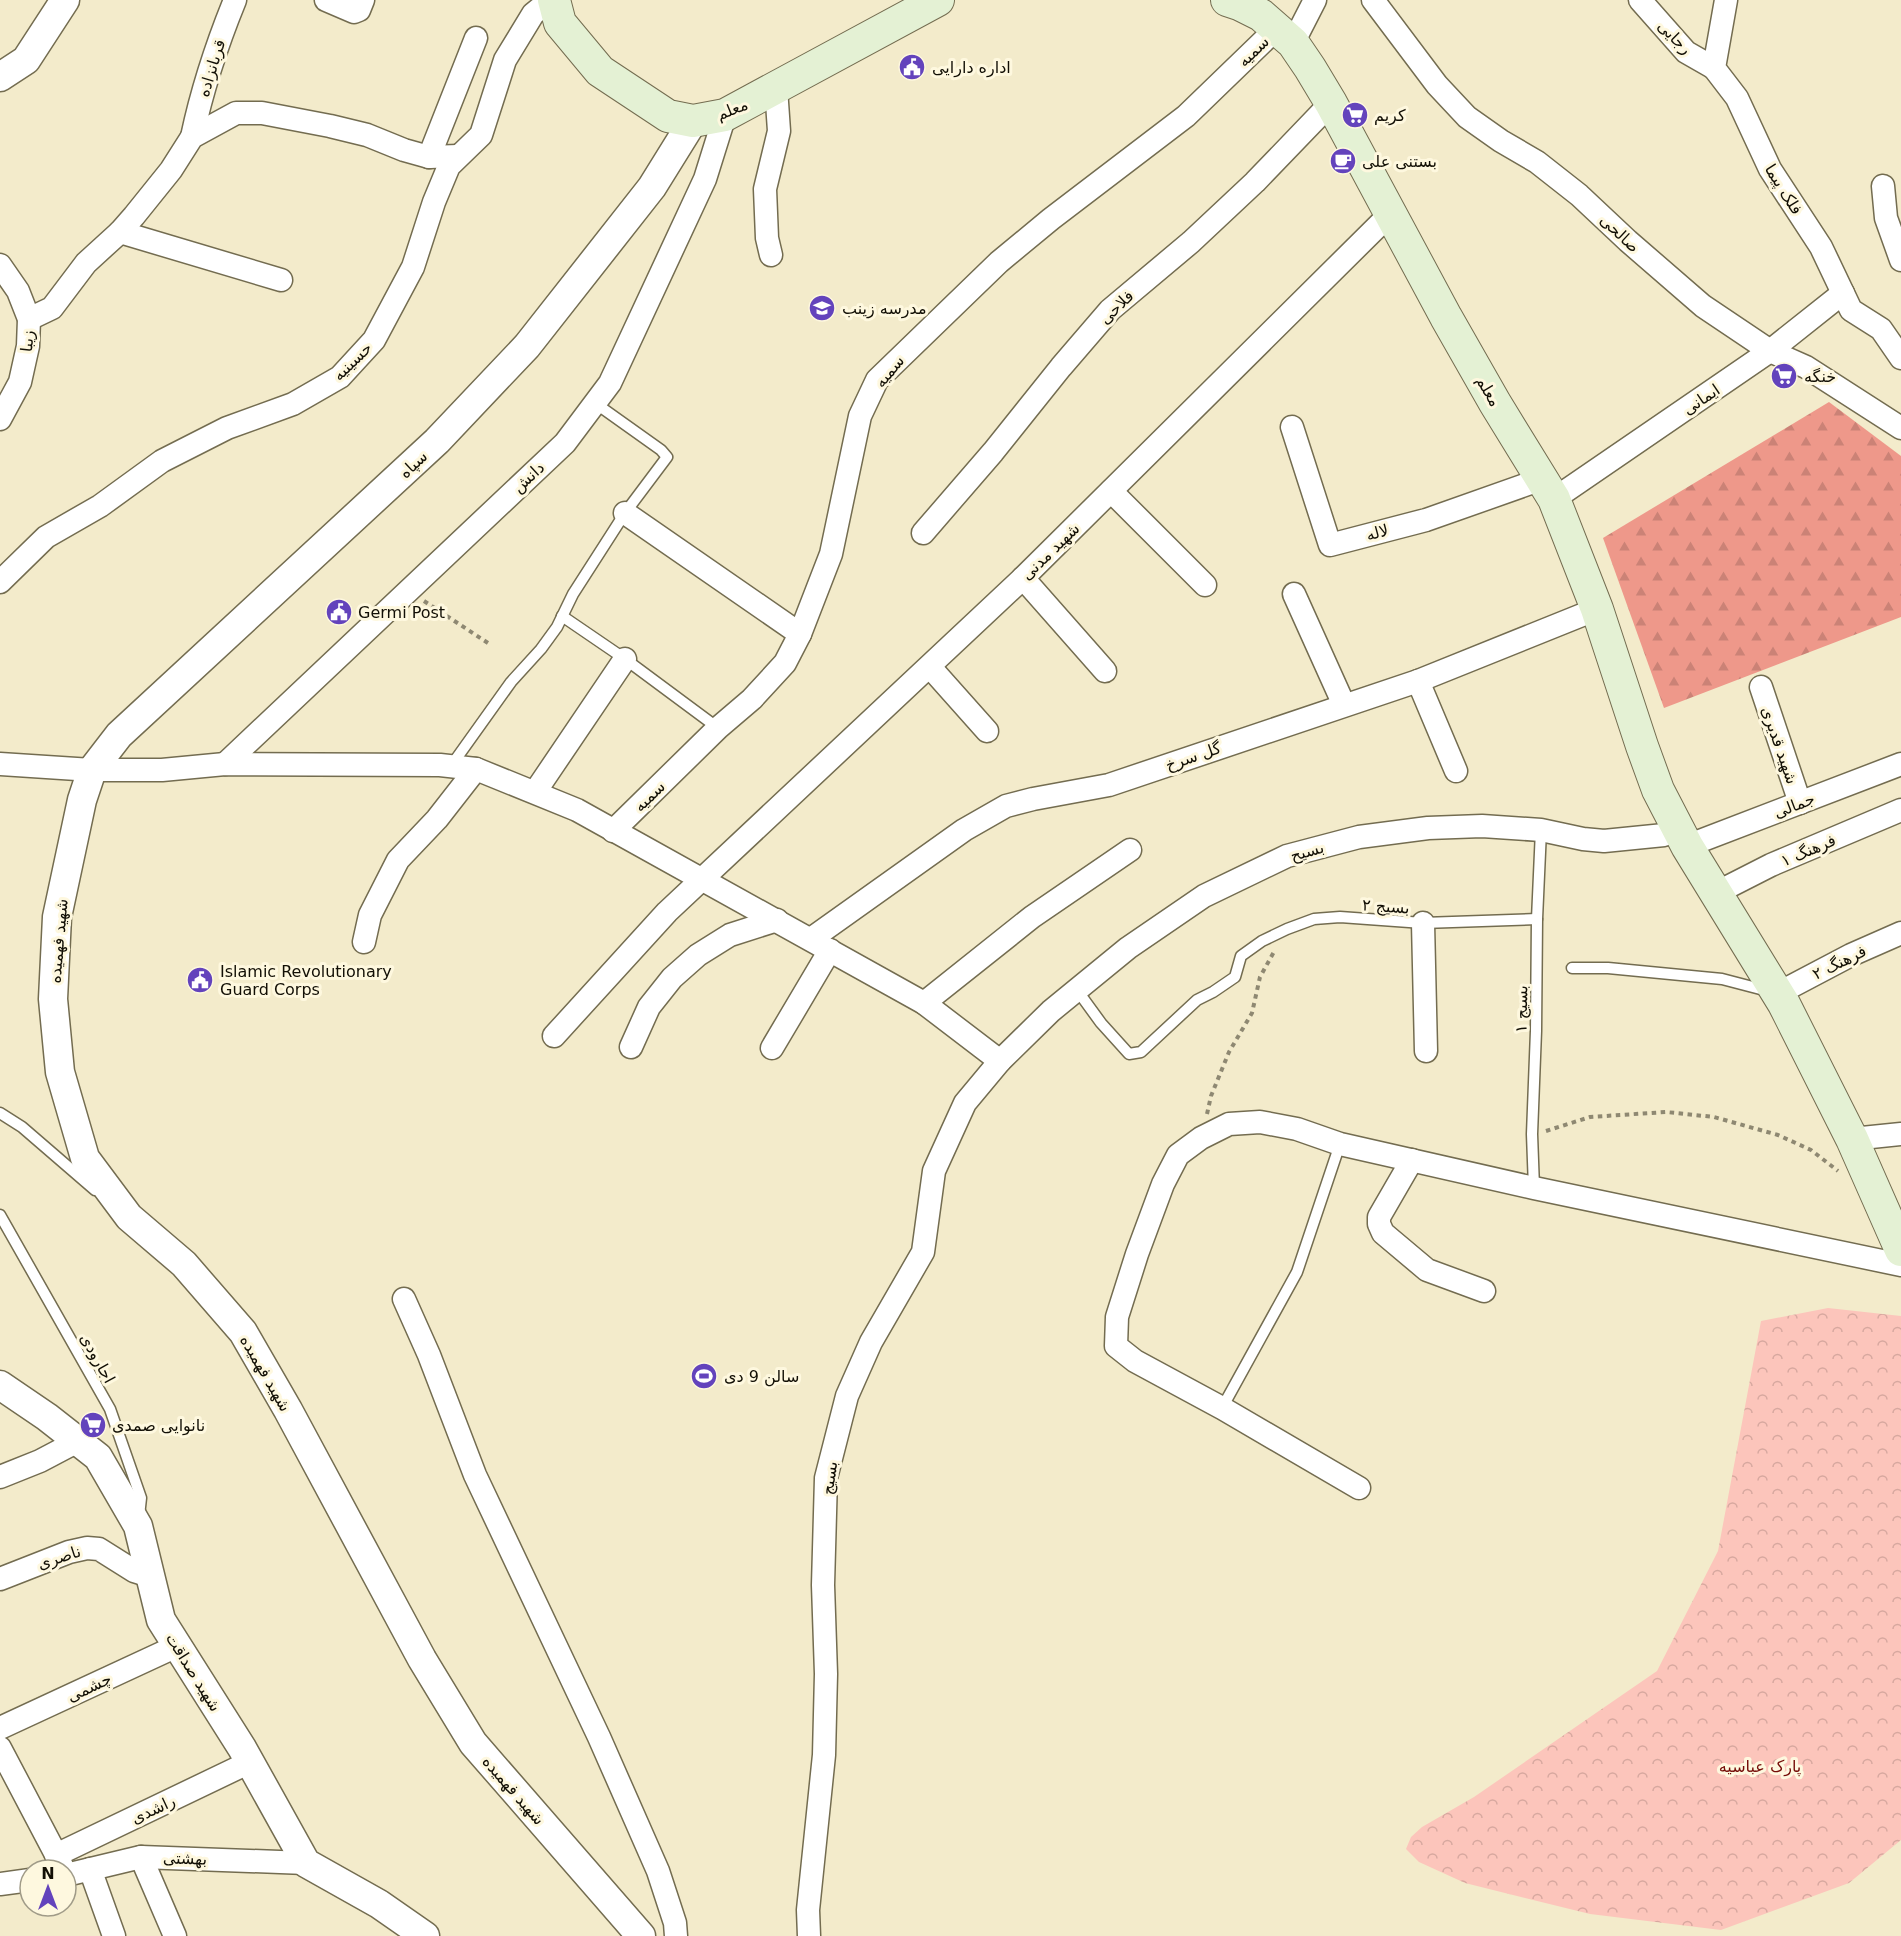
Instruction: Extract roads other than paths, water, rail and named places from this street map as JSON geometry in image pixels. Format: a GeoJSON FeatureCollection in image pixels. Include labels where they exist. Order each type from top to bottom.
{"type":"FeatureCollection","features":[{"type":"Feature","properties":{"kind":"main road","name":"معلم"},"geometry":{"type":"LineString","coordinates":[[552,0],[560,23],[600,70],[669,116],[693,121],[725,115],[938,0]]}},
{"type":"Feature","properties":{"kind":"main road","name":"معلم"},"geometry":{"type":"LineString","coordinates":[[1227,0],[1261,15],[1284,36],[1331,103],[1495,403],[1548,489],[1597,609],[1641,746],[1658,790],[1683,838],[1777,993],[1852,1139],[1901,1250]]}},
{"type":"Feature","properties":{"kind":"street"},"geometry":{"type":"LineString","coordinates":[[0,77],[26,60],[66,0]]}},
{"type":"Feature","properties":{"kind":"street","name":"قربانزاده"},"geometry":{"type":"LineString","coordinates":[[192,137],[204,88],[222,31],[235,0]]}},
{"type":"Feature","properties":{"kind":"street"},"geometry":{"type":"LineString","coordinates":[[326,0],[357,12],[363,0]]}},
{"type":"Feature","properties":{"kind":"street","name":"حسینیه"},"geometry":{"type":"LineString","coordinates":[[0,582],[46,537],[100,506],[162,460],[228,428],[293,404],[340,377],[374,340],[413,267],[434,202],[449,166],[481,135],[505,60],[533,14],[552,0]]}},
{"type":"Feature","properties":{"kind":"street","name":"سمیه"},"geometry":{"type":"LineString","coordinates":[[613,831],[718,728],[752,699],[785,663],[800,634],[831,554],[860,417],[878,380],[999,262],[1284,36],[1315,0]]}},
{"type":"Feature","properties":{"kind":"street","name":"صالحی"},"geometry":{"type":"LineString","coordinates":[[1373,0],[1437,86],[1467,117],[1501,141],[1537,162],[1579,195],[1628,242],[1703,306],[1770,351],[1806,367],[1901,428]]}},
{"type":"Feature","properties":{"kind":"street","name":"رجایی"},"geometry":{"type":"LineString","coordinates":[[1640,0],[1686,52],[1714,68]]}},
{"type":"Feature","properties":{"kind":"street"},"geometry":{"type":"LineString","coordinates":[[1714,68],[1726,0]]}},
{"type":"Feature","properties":{"kind":"street"},"geometry":{"type":"LineString","coordinates":[[429,157],[476,38]]}},
{"type":"Feature","properties":{"kind":"street","name":"فلک پیما"},"geometry":{"type":"LineString","coordinates":[[1714,68],[1737,98],[1770,170],[1821,248],[1851,310],[1881,329],[1901,358]]}},
{"type":"Feature","properties":{"kind":"street"},"geometry":{"type":"LineString","coordinates":[[771,255],[767,238],[765,189],[778,131],[776,88]]}},
{"type":"Feature","properties":{"kind":"street","name":"فلاحی"},"geometry":{"type":"LineString","coordinates":[[924,533],[993,452],[1060,367],[1110,310],[1199,235],[1255,182],[1331,103]]}},
{"type":"Feature","properties":{"kind":"street"},"geometry":{"type":"LineString","coordinates":[[29,320],[52,308],[86,263],[120,232],[171,170],[192,137],[236,113],[262,113],[367,135],[429,157],[459,156]]}},
{"type":"Feature","properties":{"kind":"street","name":"دانش"},"geometry":{"type":"LineString","coordinates":[[225,764],[565,443],[610,383],[705,179],[725,115]]}},
{"type":"Feature","properties":{"kind":"street","name":"سپاه"},"geometry":{"type":"LineString","coordinates":[[92,770],[119,735],[438,441],[526,346],[652,187],[693,121]]}},
{"type":"Feature","properties":{"kind":"street"},"geometry":{"type":"LineString","coordinates":[[1883,186],[1886,218],[1901,260]]}},
{"type":"Feature","properties":{"kind":"street","name":"شهید مدنی"},"geometry":{"type":"LineString","coordinates":[[554,1036],[667,912],[1023,578],[1390,214]]}},
{"type":"Feature","properties":{"kind":"street"},"geometry":{"type":"LineString","coordinates":[[120,232],[281,280]]}},
{"type":"Feature","properties":{"kind":"street","name":"زیبا"},"geometry":{"type":"LineString","coordinates":[[0,265],[18,291],[29,320],[28,346],[20,382],[0,419]]}},
{"type":"Feature","properties":{"kind":"street","name":"ایمانی"},"geometry":{"type":"LineString","coordinates":[[1548,489],[1770,351],[1843,293]]}},
{"type":"Feature","properties":{"kind":"street","name":"لاله"},"geometry":{"type":"LineString","coordinates":[[1292,427],[1330,545],[1548,489]]}},
{"type":"Feature","properties":{"kind":"street"},"geometry":{"type":"LineString","coordinates":[[1111,491],[1205,585]]}},
{"type":"Feature","properties":{"kind":"street"},"geometry":{"type":"LineString","coordinates":[[625,513],[800,634]]}},
{"type":"Feature","properties":{"kind":"street"},"geometry":{"type":"LineString","coordinates":[[1023,578],[1105,671]]}},
{"type":"Feature","properties":{"kind":"street"},"geometry":{"type":"LineString","coordinates":[[1294,594],[1344,705]]}},
{"type":"Feature","properties":{"kind":"street","name":"گل سرخ"},"geometry":{"type":"LineString","coordinates":[[821,944],[964,830],[1006,806],[1109,785],[1418,681],[1597,609]]}},
{"type":"Feature","properties":{"kind":"street"},"geometry":{"type":"LineString","coordinates":[[535,792],[626,659]]}},
{"type":"Feature","properties":{"kind":"street"},"geometry":{"type":"LineString","coordinates":[[930,667],[987,731]]}},
{"type":"Feature","properties":{"kind":"street"},"geometry":{"type":"LineString","coordinates":[[1418,681],[1455,771]]}},
{"type":"Feature","properties":{"kind":"street","name":"شهید قدیری"},"geometry":{"type":"LineString","coordinates":[[1761,687],[1800,803]]}},
{"type":"Feature","properties":{"kind":"street"},"geometry":{"type":"LineString","coordinates":[[0,764],[92,770],[162,770],[225,764],[451,766],[476,769],[577,810],[821,944],[924,1003],[1000,1061]]}},
{"type":"Feature","properties":{"kind":"street","name":"جمالی"},"geometry":{"type":"LineString","coordinates":[[1683,838],[1800,803],[1901,764]]}},
{"type":"Feature","properties":{"kind":"street"},"geometry":{"type":"LineString","coordinates":[[364,942],[370,915],[398,860],[437,819],[476,769]]}},
{"type":"Feature","properties":{"kind":"street","name":"شهید فهمیده"},"geometry":{"type":"LineString","coordinates":[[92,770],[82,800],[57,917],[53,999],[60,1071],[85,1158],[129,1217],[184,1264],[243,1332],[422,1659],[473,1743],[641,1936]]}},
{"type":"Feature","properties":{"kind":"street","name":"فرهنگ ۱"},"geometry":{"type":"LineString","coordinates":[[1716,893],[1771,865],[1901,810]]}},
{"type":"Feature","properties":{"kind":"street","name":"بسیح"},"geometry":{"type":"LineString","coordinates":[[1000,1061],[1051,1011],[1128,948],[1204,896],[1287,856],[1359,837],[1428,828],[1482,826],[1541,830],[1604,841],[1664,835],[1683,838]]}},
{"type":"Feature","properties":{"kind":"street"},"geometry":{"type":"LineString","coordinates":[[924,1003],[1032,917],[1130,850]]}},
{"type":"Feature","properties":{"kind":"street"},"geometry":{"type":"LineString","coordinates":[[631,1047],[649,1007],[672,978],[698,955],[730,936],[777,920]]}},
{"type":"Feature","properties":{"kind":"street"},"geometry":{"type":"LineString","coordinates":[[1423,923],[1426,1051]]}},
{"type":"Feature","properties":{"kind":"street","name":"فرهنگ ۲"},"geometry":{"type":"LineString","coordinates":[[1777,993],[1851,955],[1901,933]]}},
{"type":"Feature","properties":{"kind":"street"},"geometry":{"type":"LineString","coordinates":[[772,1048],[821,944]]}},
{"type":"Feature","properties":{"kind":"street","name":"بسیج"},"geometry":{"type":"LineString","coordinates":[[809,1936],[808,1910],[824,1755],[826,1674],[823,1586],[826,1478],[847,1396],[871,1342],[923,1252],[934,1171],[964,1103],[1000,1061]]}},
{"type":"Feature","properties":{"kind":"street"},"geometry":{"type":"LineString","coordinates":[[1359,1488],[1222,1408],[1135,1361],[1116,1346],[1117,1317],[1163,1184],[1178,1155],[1200,1138],[1229,1124],[1260,1122],[1297,1129],[1340,1144],[1534,1188],[1901,1265]]}},
{"type":"Feature","properties":{"kind":"street"},"geometry":{"type":"LineString","coordinates":[[1852,1139],[1901,1134]]}},
{"type":"Feature","properties":{"kind":"street"},"geometry":{"type":"LineString","coordinates":[[1412,1160],[1379,1217],[1383,1233],[1427,1270],[1484,1291]]}},
{"type":"Feature","properties":{"kind":"street"},"geometry":{"type":"LineString","coordinates":[[404,1299],[429,1355],[475,1475],[600,1737],[658,1871],[675,1923],[676,1936]]}},
{"type":"Feature","properties":{"kind":"street","name":"شهید صداقت"},"geometry":{"type":"LineString","coordinates":[[0,1385],[98,1457],[138,1526],[161,1620],[250,1762],[306,1863]]}},
{"type":"Feature","properties":{"kind":"street"},"geometry":{"type":"LineString","coordinates":[[0,1477],[40,1461],[78,1441]]}},
{"type":"Feature","properties":{"kind":"street","name":"ناصری"},"geometry":{"type":"LineString","coordinates":[[0,1580],[69,1552],[87,1548],[99,1549],[134,1570],[150,1576]]}},
{"type":"Feature","properties":{"kind":"street","name":"چشمی"},"geometry":{"type":"LineString","coordinates":[[0,1728],[177,1646]]}},
{"type":"Feature","properties":{"kind":"street"},"geometry":{"type":"LineString","coordinates":[[0,1748],[58,1858]]}},
{"type":"Feature","properties":{"kind":"street","name":"راشدی"},"geometry":{"type":"LineString","coordinates":[[78,1861],[250,1762]]}},
{"type":"Feature","properties":{"kind":"street"},"geometry":{"type":"LineString","coordinates":[[141,1857],[175,1936]]}},
{"type":"Feature","properties":{"kind":"street","name":"بهشتی"},"geometry":{"type":"LineString","coordinates":[[78,1869],[90,1869],[141,1857],[306,1863]]}},
{"type":"Feature","properties":{"kind":"street"},"geometry":{"type":"LineString","coordinates":[[306,1863],[379,1904],[425,1936]]}},
{"type":"Feature","properties":{"kind":"street"},"geometry":{"type":"LineString","coordinates":[[90,1869],[114,1936]]}},
{"type":"Feature","properties":{"kind":"street"},"geometry":{"type":"LineString","coordinates":[[0,1884],[18,1882]]}},
{"type":"Feature","properties":{"kind":"lane"},"geometry":{"type":"LineString","coordinates":[[451,766],[511,682],[541,649],[557,627],[573,594],[625,513],[666,457],[661,450],[595,403]]}},
{"type":"Feature","properties":{"kind":"lane"},"geometry":{"type":"LineString","coordinates":[[562,616],[626,659],[718,728]]}},
{"type":"Feature","properties":{"kind":"lane","name":"بسیج ۱"},"geometry":{"type":"LineString","coordinates":[[1534,1188],[1532,1134],[1541,830]]}},
{"type":"Feature","properties":{"kind":"lane","name":"بسیج ۲"},"geometry":{"type":"LineString","coordinates":[[1077,990],[1101,1023],[1129,1054],[1141,1053],[1197,1000],[1235,977],[1241,956],[1262,940],[1287,928],[1314,919],[1340,917],[1423,923],[1537,919]]}},
{"type":"Feature","properties":{"kind":"lane"},"geometry":{"type":"LineString","coordinates":[[1572,968],[1608,968],[1722,979],[1777,993]]}},
{"type":"Feature","properties":{"kind":"lane"},"geometry":{"type":"LineString","coordinates":[[0,1113],[22,1127],[62,1163],[129,1217]]}},
{"type":"Feature","properties":{"kind":"lane"},"geometry":{"type":"LineString","coordinates":[[1222,1408],[1297,1272],[1340,1144]]}},
{"type":"Feature","properties":{"kind":"lane","name":"اجارودی"},"geometry":{"type":"LineString","coordinates":[[0,1215],[110,1409],[141,1498],[138,1526]]}},
{"type":"Feature","properties":{"kind":"place","name":"اداره دارایی"},"geometry":{"type":"Point","coordinates":[912,67]}},
{"type":"Feature","properties":{"kind":"place","name":"کریم"},"geometry":{"type":"Point","coordinates":[1355,115]}},
{"type":"Feature","properties":{"kind":"place","name":"بستنی علی"},"geometry":{"type":"Point","coordinates":[1343,161]}},
{"type":"Feature","properties":{"kind":"place","name":"مدرسه زینب"},"geometry":{"type":"Point","coordinates":[822,308]}},
{"type":"Feature","properties":{"kind":"place","name":"خنگه"},"geometry":{"type":"Point","coordinates":[1784,376]}},
{"type":"Feature","properties":{"kind":"place","name":"Germi Post"},"geometry":{"type":"Point","coordinates":[339,612]}},
{"type":"Feature","properties":{"kind":"place","name":"Islamic Revolutionary Guard Corps"},"geometry":{"type":"Point","coordinates":[200,980]}},
{"type":"Feature","properties":{"kind":"place","name":"سالن 9 دی"},"geometry":{"type":"Point","coordinates":[704,1376]}},
{"type":"Feature","properties":{"kind":"place","name":"نانوایی صمدی"},"geometry":{"type":"Point","coordinates":[93,1425]}},
{"type":"Feature","properties":{"kind":"park label","name":"پارک عباسیه"},"geometry":{"type":"Point","coordinates":[1760,1766]}}]}
